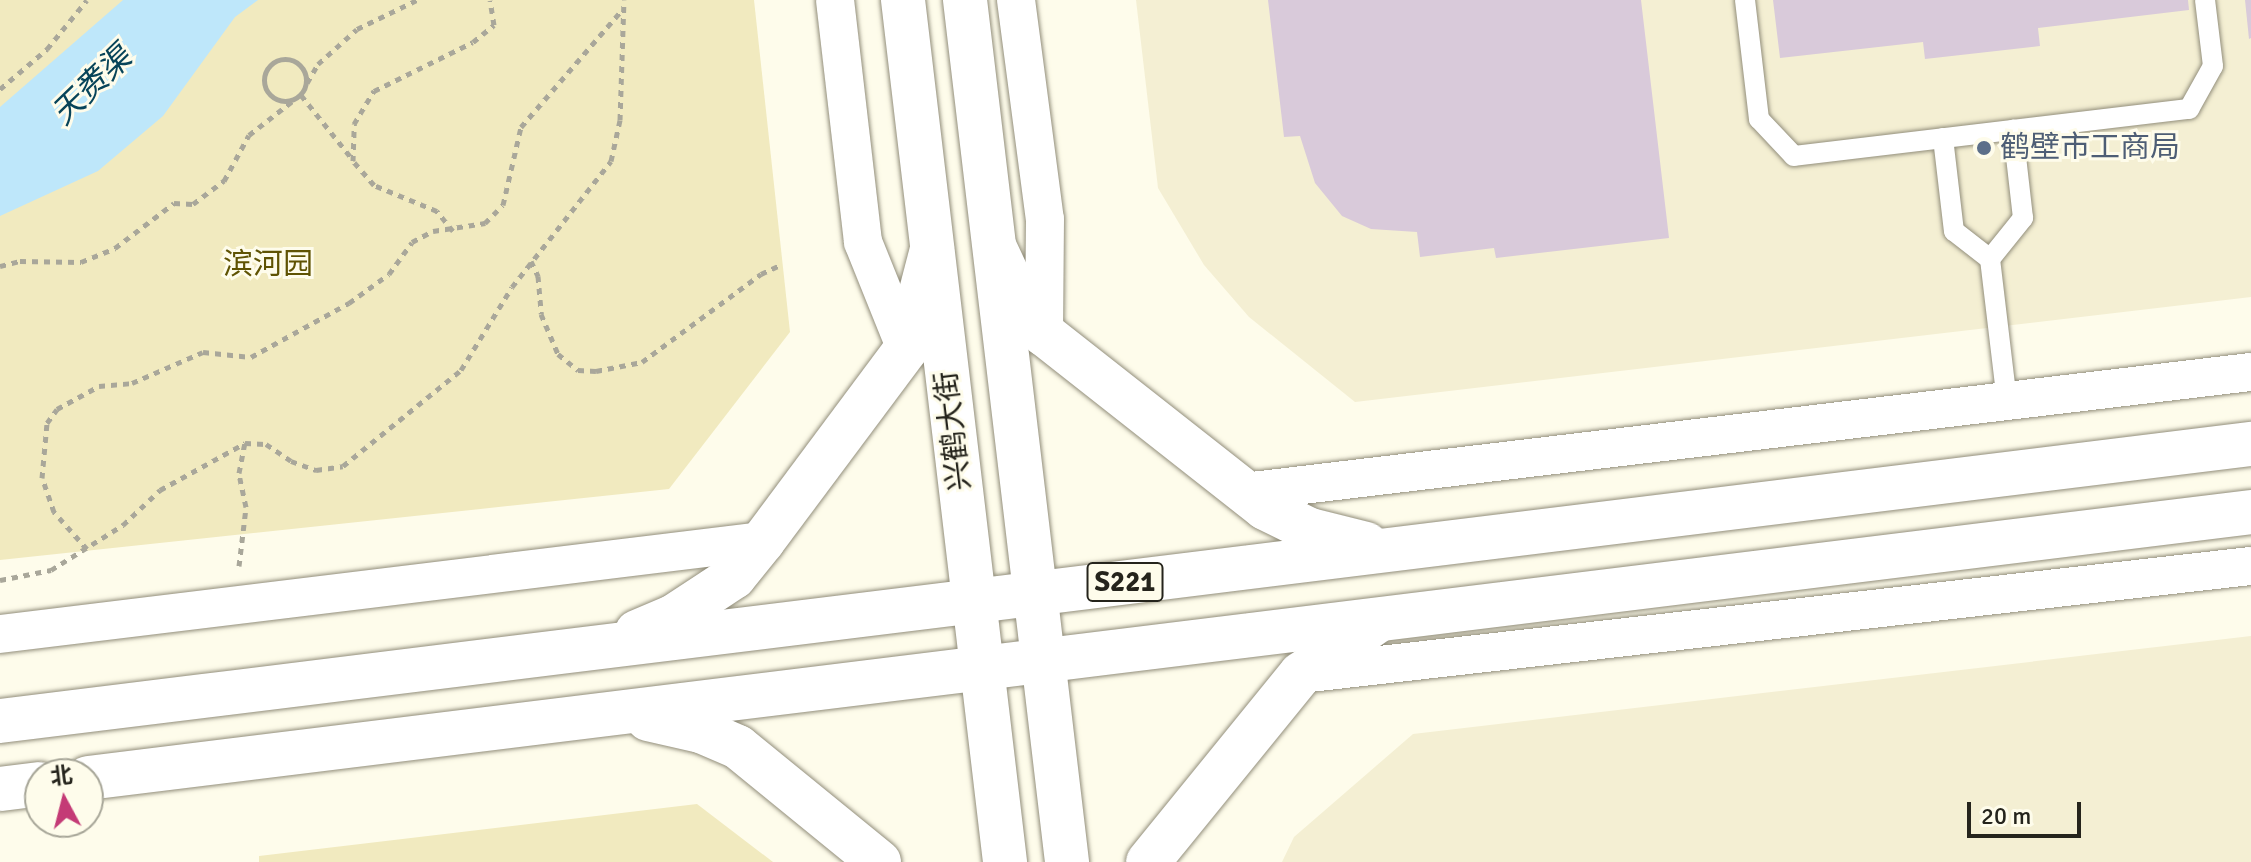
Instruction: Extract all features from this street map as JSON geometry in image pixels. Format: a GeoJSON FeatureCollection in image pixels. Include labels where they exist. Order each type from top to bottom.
{"type":"FeatureCollection","features":[{"type":"Feature","properties":{"kind":"main road","name":"兴鹤大街"},"geometry":{"type":"LineString","coordinates":[[903,0],[1005,862]]}},
{"type":"Feature","properties":{"kind":"main road","name":"兴鹤大街"},"geometry":{"type":"LineString","coordinates":[[965,0],[1067,862]]}},
{"type":"Feature","properties":{"kind":"main road"},"geometry":{"type":"LineString","coordinates":[[995,248],[1022,306],[1044,334],[1244,492],[1310,530],[1391,550]]}},
{"type":"Feature","properties":{"kind":"main road"},"geometry":{"type":"LineString","coordinates":[[600,648],[673,617],[734,577],[906,349],[932,249]]}},
{"type":"Feature","properties":{"kind":"main road","name":"S221"},"geometry":{"type":"LineString","coordinates":[[0,721],[2251,444]]}},
{"type":"Feature","properties":{"kind":"main road","name":"S221"},"geometry":{"type":"LineString","coordinates":[[104,776],[2251,512]]}},
{"type":"Feature","properties":{"kind":"main road"},"geometry":{"type":"LineString","coordinates":[[1148,862],[1301,674],[1381,618]]}},
{"type":"Feature","properties":{"kind":"main road"},"geometry":{"type":"LineString","coordinates":[[618,713],[701,731],[738,747],[879,862]]}},
{"type":"Feature","properties":{"kind":"main road"},"geometry":{"type":"LineString","coordinates":[[0,789],[24,786]]}},
{"type":"Feature","properties":{"kind":"street"},"geometry":{"type":"LineString","coordinates":[[835,0],[863,242],[906,349]]}},
{"type":"Feature","properties":{"kind":"street"},"geometry":{"type":"LineString","coordinates":[[1016,0],[1045,219],[1044,334]]}},
{"type":"Feature","properties":{"kind":"street"},"geometry":{"type":"LineString","coordinates":[[1244,492],[2251,372]]}},
{"type":"Feature","properties":{"kind":"street"},"geometry":{"type":"LineString","coordinates":[[0,634],[763,541]]}},
{"type":"Feature","properties":{"kind":"street"},"geometry":{"type":"LineString","coordinates":[[1301,674],[2251,566]]}},
{"type":"Feature","properties":{"kind":"lane"},"geometry":{"type":"LineString","coordinates":[[1745,0],[1759,119],[1794,156],[2189,109],[2213,66],[2205,0]]}},
{"type":"Feature","properties":{"kind":"lane"},"geometry":{"type":"LineString","coordinates":[[1990,259],[2023,218],[2013,130]]}},
{"type":"Feature","properties":{"kind":"lane"},"geometry":{"type":"LineString","coordinates":[[1943,138],[1954,231],[1990,259],[2007,401]]}},
{"type":"Feature","properties":{"kind":"path"},"geometry":{"type":"LineString","coordinates":[[0,89],[47,49],[87,0]]}},
{"type":"Feature","properties":{"kind":"path"},"geometry":{"type":"LineString","coordinates":[[0,266],[20,261],[81,262],[115,248],[174,203],[193,204],[224,181],[249,135],[298,97],[318,64],[357,29],[417,0]]}},
{"type":"Feature","properties":{"kind":"path"},"geometry":{"type":"LineString","coordinates":[[353,161],[354,124],[374,91],[473,42],[494,25],[490,0]]}},
{"type":"Feature","properties":{"kind":"path"},"geometry":{"type":"LineString","coordinates":[[0,580],[51,570],[123,525],[160,490],[245,443],[266,444],[291,461],[316,470],[343,466],[461,370],[531,261],[611,161],[620,120],[624,0]]}},
{"type":"Feature","properties":{"kind":"path"},"geometry":{"type":"LineString","coordinates":[[87,549],[54,512],[42,478],[47,423],[57,409],[99,386],[132,383],[203,352],[251,357],[349,303],[389,274],[412,242],[433,231],[454,232],[485,223],[503,205],[521,127],[622,11]]}},
{"type":"Feature","properties":{"kind":"path"},"geometry":{"type":"LineString","coordinates":[[298,97],[281,101],[269,95],[264,81],[267,68],[279,60],[292,60],[303,69],[307,83]]}},
{"type":"Feature","properties":{"kind":"path"},"geometry":{"type":"LineString","coordinates":[[298,97],[374,185],[437,211],[454,232]]}},
{"type":"Feature","properties":{"kind":"path"},"geometry":{"type":"LineString","coordinates":[[531,261],[538,276],[541,314],[558,354],[578,370],[596,371],[642,362],[761,274],[782,264]]}},
{"type":"Feature","properties":{"kind":"path"},"geometry":{"type":"LineString","coordinates":[[231,606],[245,534],[239,473],[245,443]]}},
{"type":"Feature","properties":{"kind":"shaded area"},"geometry":{"type":"Polygon","coordinates":[[[1136,0],[2251,0],[2251,297],[1355,402],[1249,317],[1204,265],[1158,188],[1136,0]]]}},
{"type":"Feature","properties":{"kind":"shaded area"},"geometry":{"type":"Polygon","coordinates":[[[2251,636],[2251,862],[1282,862],[1294,837],[1413,734],[2251,636]]]}},
{"type":"Feature","properties":{"kind":"green space","name":"滨河园"},"geometry":{"type":"Polygon","coordinates":[[[0,0],[754,0],[790,332],[669,489],[0,560],[0,0]]]}},
{"type":"Feature","properties":{"kind":"green space"},"geometry":{"type":"Polygon","coordinates":[[[697,804],[773,862],[259,862],[259,856],[697,804]]]}},
{"type":"Feature","properties":{"kind":"water","name":"天赉渠"},"geometry":{"type":"Polygon","coordinates":[[[123,0],[258,0],[235,17],[163,116],[98,171],[0,216],[0,107],[123,0]]]}},
{"type":"Feature","properties":{"kind":"building"},"geometry":{"type":"Polygon","coordinates":[[[1268,0],[1641,0],[1669,238],[1496,258],[1494,248],[1420,257],[1417,232],[1371,229],[1342,216],[1315,183],[1300,136],[1284,137],[1268,0]]]}},
{"type":"Feature","properties":{"kind":"building"},"geometry":{"type":"Polygon","coordinates":[[[1773,0],[2188,0],[2189,10],[2038,28],[2040,46],[1925,59],[1923,42],[1780,58],[1773,0]]]}},
{"type":"Feature","properties":{"kind":"building"},"geometry":{"type":"Polygon","coordinates":[[[2245,0],[2251,0],[2249,39],[2245,0]]]}},
{"type":"Feature","properties":{"kind":"place","name":"鹤壁市工商局"},"geometry":{"type":"Point","coordinates":[1984,148]}}]}
